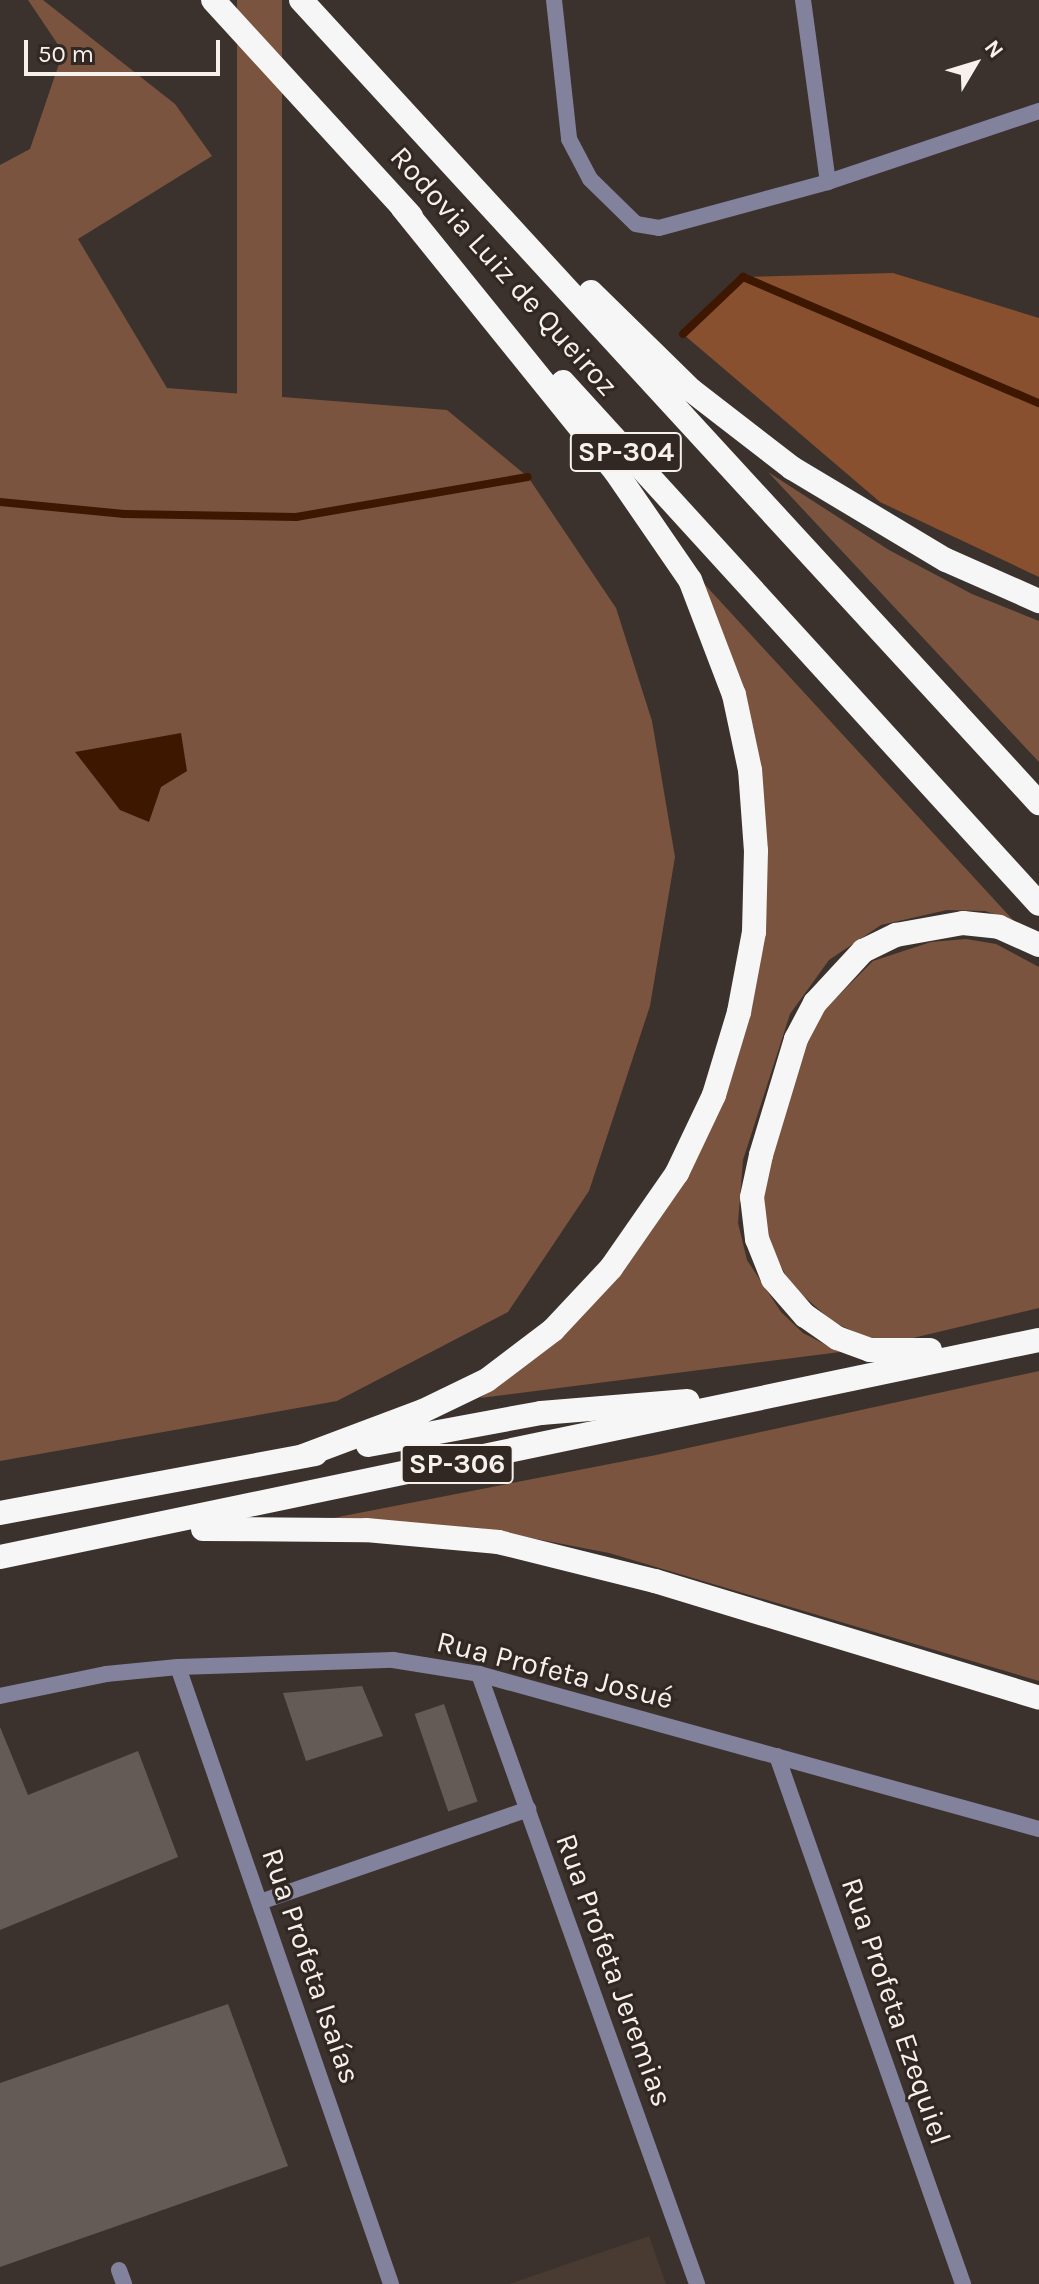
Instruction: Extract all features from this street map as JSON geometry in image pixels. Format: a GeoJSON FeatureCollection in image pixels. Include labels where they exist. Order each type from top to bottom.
{"type":"FeatureCollection","features":[{"type":"Feature","properties":{"kind":"highway","name":"Rodovia Luiz de Queiroz"},"geometry":{"type":"LineString","coordinates":[[213,0],[1039,904]]}},
{"type":"Feature","properties":{"kind":"highway","name":"Rodovia Luiz de Queiroz"},"geometry":{"type":"LineString","coordinates":[[302,0],[1039,803]]}},
{"type":"Feature","properties":{"kind":"highway"},"geometry":{"type":"LineString","coordinates":[[302,0],[691,390],[792,468],[870,516],[946,560],[1039,601]]}},
{"type":"Feature","properties":{"kind":"highway"},"geometry":{"type":"LineString","coordinates":[[303,1456],[412,1416],[487,1380],[553,1330],[611,1268],[677,1173],[714,1095],[733,1039],[754,932],[756,851],[750,770],[734,695],[690,580],[615,471],[402,207]]}},
{"type":"Feature","properties":{"kind":"highway"},"geometry":{"type":"LineString","coordinates":[[1039,945],[999,927],[963,923],[896,935],[863,951],[815,1003],[796,1039],[752,1197],[757,1239],[773,1279],[805,1316],[837,1338],[870,1350],[913,1352],[1039,1338]]}},
{"type":"Feature","properties":{"kind":"highway","name":"SP-306"},"geometry":{"type":"LineString","coordinates":[[0,1557],[136,1531],[1039,1338]]}},
{"type":"Feature","properties":{"kind":"highway","name":"SP-306"},"geometry":{"type":"LineString","coordinates":[[0,1513],[541,1413],[777,1394]]}},
{"type":"Feature","properties":{"kind":"highway"},"geometry":{"type":"LineString","coordinates":[[136,1531],[271,1527],[498,1542],[655,1581],[1039,1698]]}},
{"type":"Feature","properties":{"kind":"street"},"geometry":{"type":"LineString","coordinates":[[554,0],[569,139],[612,204],[636,224],[659,228],[828,182],[1039,111]]}},
{"type":"Feature","properties":{"kind":"street"},"geometry":{"type":"LineString","coordinates":[[803,0],[828,182]]}},
{"type":"Feature","properties":{"kind":"street","name":"Rua Profeta Josué"},"geometry":{"type":"LineString","coordinates":[[0,1696],[106,1674],[178,1667],[393,1660],[479,1674],[1039,1829]]}},
{"type":"Feature","properties":{"kind":"street","name":"Rua Profeta Isaías"},"geometry":{"type":"LineString","coordinates":[[178,1667],[391,2284]]}},
{"type":"Feature","properties":{"kind":"street","name":"Rua Profeta Jeremias"},"geometry":{"type":"LineString","coordinates":[[479,1674],[697,2284]]}},
{"type":"Feature","properties":{"kind":"street","name":"Rua Profeta Ezequiel"},"geometry":{"type":"LineString","coordinates":[[777,1756],[963,2284]]}},
{"type":"Feature","properties":{"kind":"street"},"geometry":{"type":"LineString","coordinates":[[260,1902],[528,1809]]}},
{"type":"Feature","properties":{"kind":"shaded area"},"geometry":{"type":"Polygon","coordinates":[[[28,0],[43,0],[175,104],[212,156],[78,239],[167,388],[447,410],[528,477],[616,608],[652,721],[675,857],[650,1006],[589,1191],[508,1312],[337,1401],[0,1461],[0,165],[30,149],[63,52],[28,0]]]}},
{"type":"Feature","properties":{"kind":"shaded area"},"geometry":{"type":"Polygon","coordinates":[[[237,0],[282,0],[282,1188],[237,1188],[237,0]]]}},
{"type":"Feature","properties":{"kind":"shaded area"},"geometry":{"type":"Polygon","coordinates":[[[893,273],[1039,318],[1039,577],[880,502],[683,334],[743,277],[893,273]]]}},
{"type":"Feature","properties":{"kind":"shaded area"},"geometry":{"type":"Polygon","coordinates":[[[768,472],[889,550],[972,594],[1039,621],[1039,762],[768,472]]]}},
{"type":"Feature","properties":{"kind":"shaded area"},"geometry":{"type":"Polygon","coordinates":[[[697,576],[1013,920],[985,911],[947,910],[881,925],[829,960],[790,1014],[743,1160],[738,1223],[747,1260],[781,1312],[803,1333],[840,1352],[480,1398],[550,1347],[614,1281],[687,1171],[762,873],[697,576]]]}},
{"type":"Feature","properties":{"kind":"shaded area"},"geometry":{"type":"Polygon","coordinates":[[[181,733],[187,771],[161,787],[149,822],[120,810],[75,752],[181,733]]]}},
{"type":"Feature","properties":{"kind":"shaded area"},"geometry":{"type":"Polygon","coordinates":[[[966,939],[996,944],[1039,967],[1039,1308],[896,1342],[875,1341],[833,1322],[790,1284],[767,1239],[763,1188],[800,1048],[815,1019],[873,961],[931,942],[966,939]]]}},
{"type":"Feature","properties":{"kind":"shaded area"},"geometry":{"type":"Polygon","coordinates":[[[1039,1371],[1039,1681],[609,1553],[479,1528],[333,1518],[656,1455],[1039,1371]]]}},
{"type":"Feature","properties":{"kind":"shaded area"},"geometry":{"type":"Polygon","coordinates":[[[649,2236],[666,2284],[509,2284],[649,2236]]]}},
{"type":"Feature","properties":{"kind":"building"},"geometry":{"type":"Polygon","coordinates":[[[362,1686],[383,1736],[306,1761],[283,1693],[362,1686]]]}},
{"type":"Feature","properties":{"kind":"building"},"geometry":{"type":"Polygon","coordinates":[[[444,1704],[478,1801],[448,1811],[415,1714],[444,1704]]]}},
{"type":"Feature","properties":{"kind":"building"},"geometry":{"type":"Polygon","coordinates":[[[0,1727],[28,1795],[138,1751],[178,1857],[0,1930],[0,1727]]]}},
{"type":"Feature","properties":{"kind":"building"},"geometry":{"type":"Polygon","coordinates":[[[228,2004],[288,2166],[0,2267],[0,2083],[228,2004]]]}},
{"type":"Feature","properties":{"kind":"waterway"},"geometry":{"type":"LineString","coordinates":[[683,334],[743,277],[1039,403]]}},
{"type":"Feature","properties":{"kind":"waterway"},"geometry":{"type":"LineString","coordinates":[[0,502],[124,514],[296,517],[528,477]]}}]}
